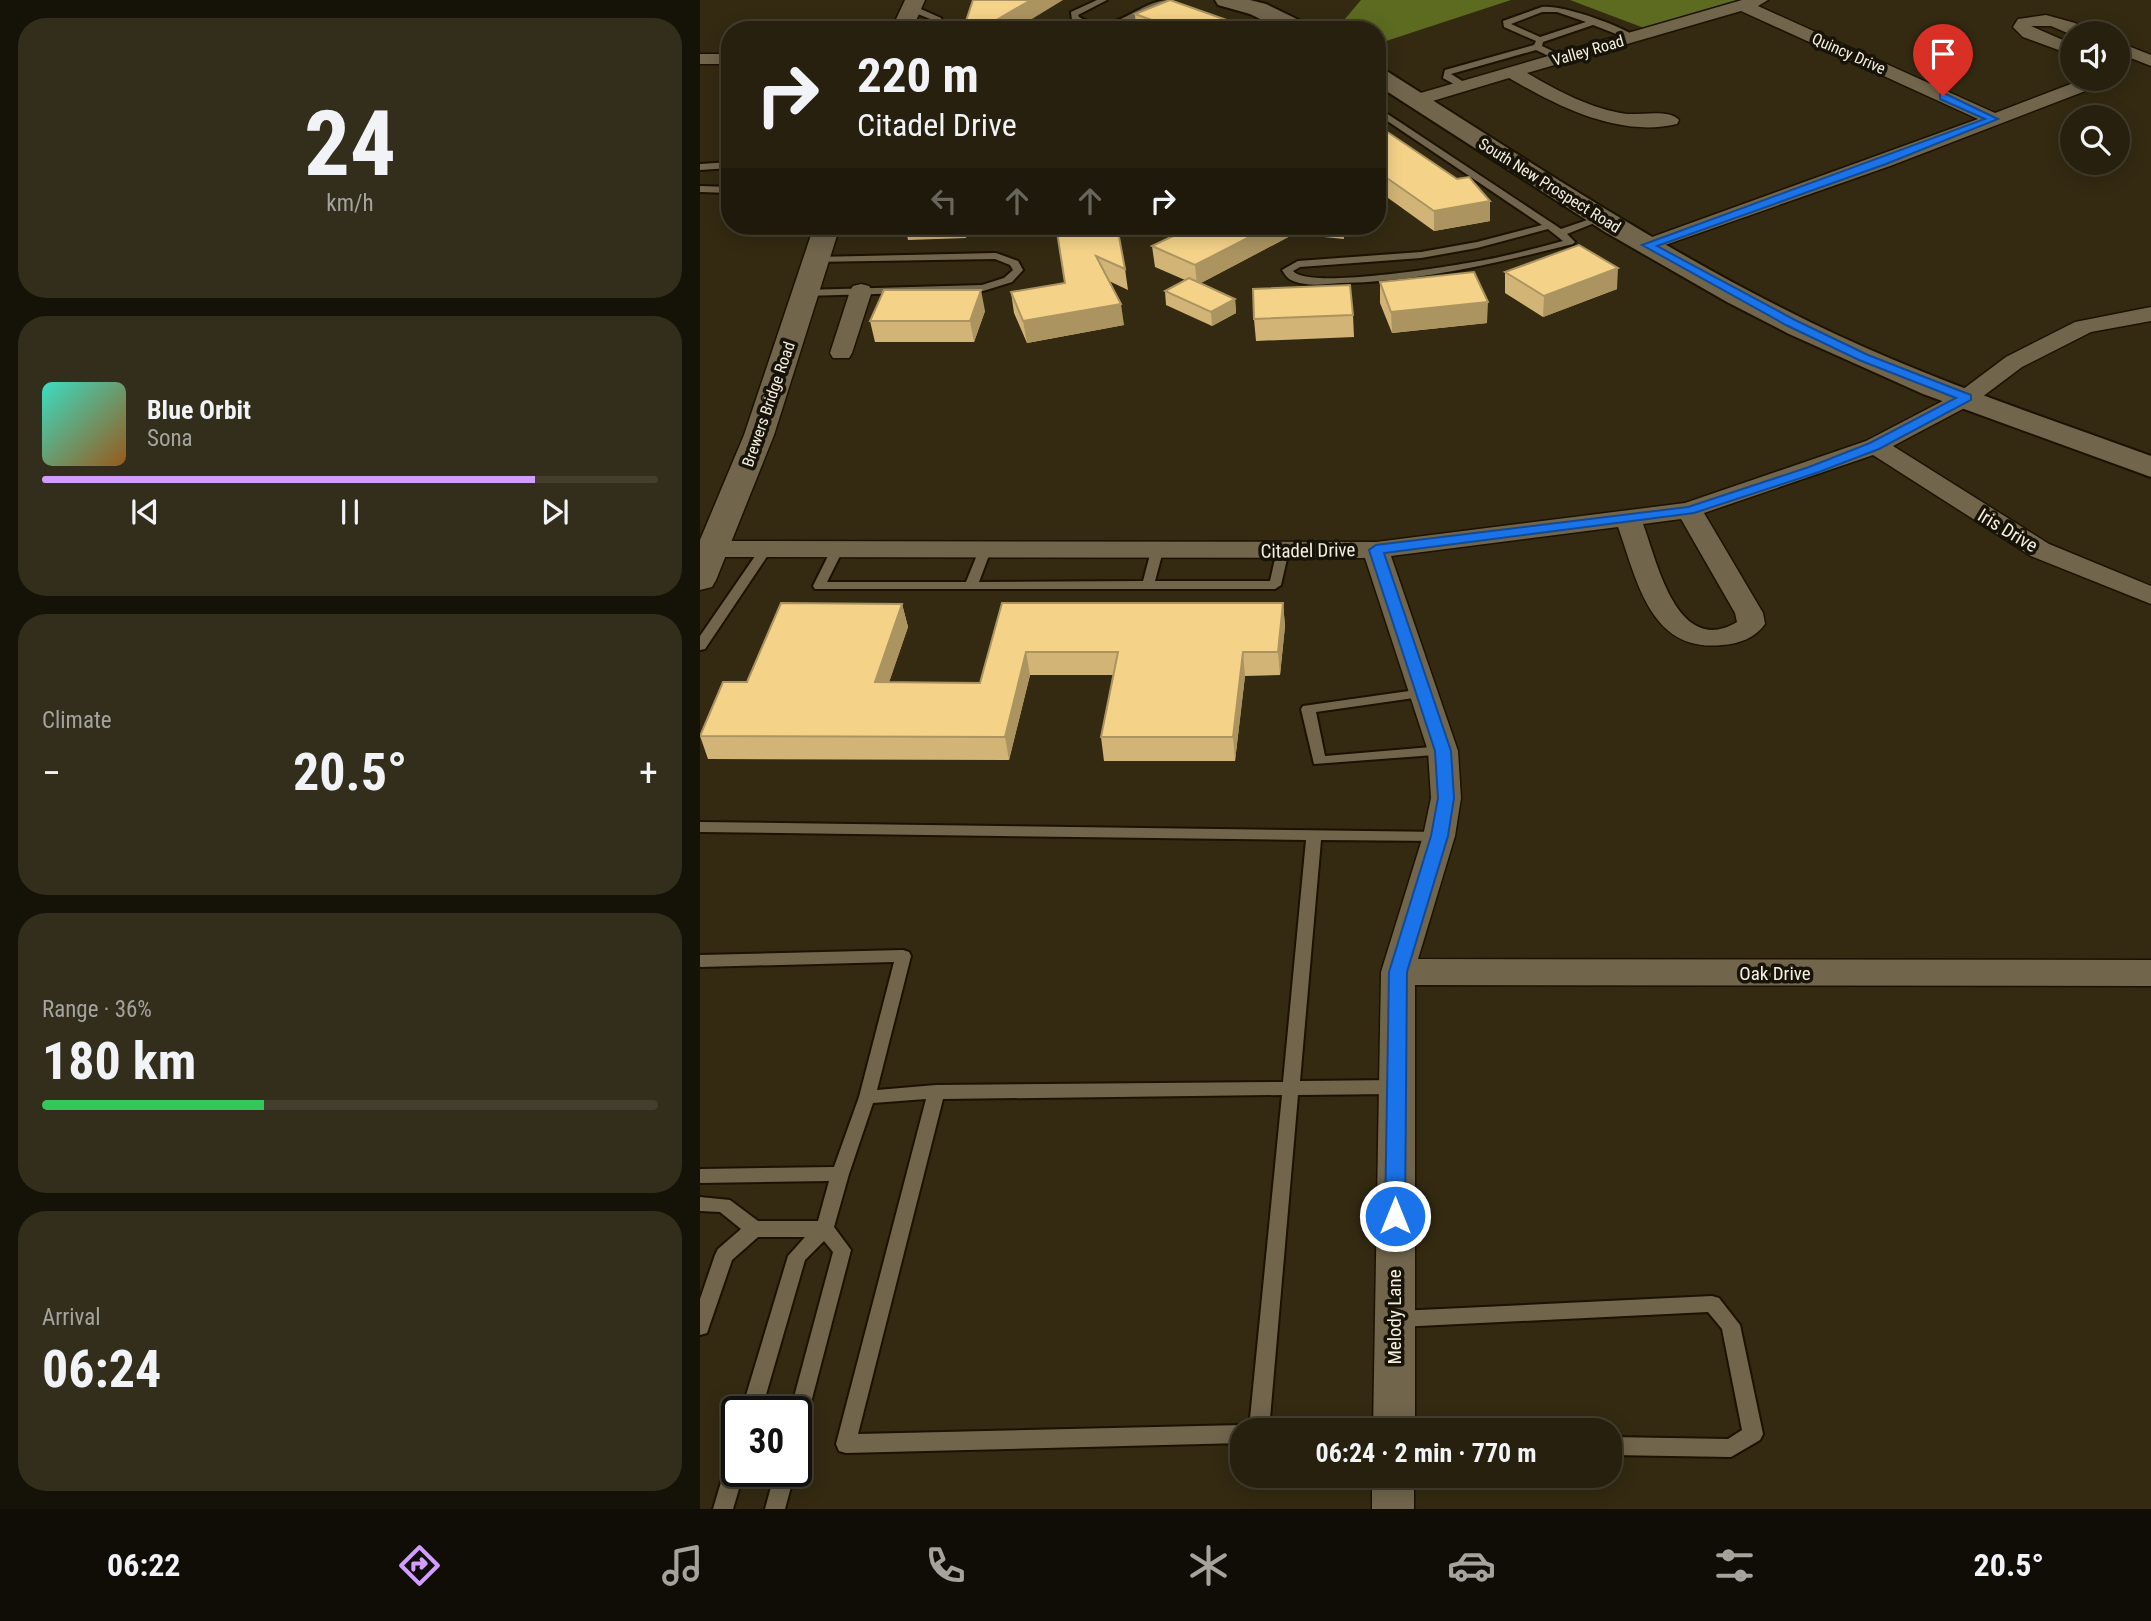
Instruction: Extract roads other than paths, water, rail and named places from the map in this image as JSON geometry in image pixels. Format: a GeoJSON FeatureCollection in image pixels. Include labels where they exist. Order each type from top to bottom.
{"type":"FeatureCollection","features":[{"type":"Feature","properties":{"kind":"main road"},"geometry":{"type":"LineString","coordinates":[[1226,0],[1258,9],[1283,21]]}},
{"type":"Feature","properties":{"kind":"main road","name":"South New Prospect Road"},"geometry":{"type":"LineString","coordinates":[[1391,88],[1602,218],[1779,316],[1852,352],[2151,467]]}},
{"type":"Feature","properties":{"kind":"street","name":"Valley Road"},"geometry":{"type":"LineString","coordinates":[[1391,88],[1464,86],[1751,3]]}},
{"type":"Feature","properties":{"kind":"street","name":"Quincy Drive"},"geometry":{"type":"LineString","coordinates":[[1751,3],[1993,119]]}},
{"type":"Feature","properties":{"kind":"street"},"geometry":{"type":"LineString","coordinates":[[905,21],[913,4]]}},
{"type":"Feature","properties":{"kind":"street"},"geometry":{"type":"LineString","coordinates":[[2060,25],[2034,20],[2024,23],[2022,27],[2029,33],[2060,45]]}},
{"type":"Feature","properties":{"kind":"street"},"geometry":{"type":"LineString","coordinates":[[2130,52],[2151,60]]}},
{"type":"Feature","properties":{"kind":"street"},"geometry":{"type":"LineString","coordinates":[[700,59],[721,59]]}},
{"type":"Feature","properties":{"kind":"street"},"geometry":{"type":"LineString","coordinates":[[2130,68],[2151,60]]}},
{"type":"Feature","properties":{"kind":"street"},"geometry":{"type":"LineString","coordinates":[[1510,72],[1563,102],[1588,112],[1628,120],[1671,120]]}},
{"type":"Feature","properties":{"kind":"street"},"geometry":{"type":"LineString","coordinates":[[1648,245],[1883,162],[2068,91]]}},
{"type":"Feature","properties":{"kind":"street","name":"Brewers Bridge Road"},"geometry":{"type":"LineString","coordinates":[[700,580],[759,435],[824,235]]}},
{"type":"Feature","properties":{"kind":"street"},"geometry":{"type":"LineString","coordinates":[[841,353],[861,291]]}},
{"type":"Feature","properties":{"kind":"street","name":"Citadel Drive"},"geometry":{"type":"LineString","coordinates":[[712,549],[1376,550],[1689,510],[1814,470],[1875,446],[1966,398],[2014,362],[2083,327],[2151,314]]}},
{"type":"Feature","properties":{"kind":"street","name":"Iris Drive"},"geometry":{"type":"LineString","coordinates":[[1875,446],[2040,550],[2151,596]]}},
{"type":"Feature","properties":{"kind":"street"},"geometry":{"type":"LineString","coordinates":[[1628,519],[1663,610],[1676,626],[1704,637],[1723,638],[1747,629],[1751,624],[1749,613],[1689,510]]}},
{"type":"Feature","properties":{"kind":"street","name":"Melody Lane"},"geometry":{"type":"LineString","coordinates":[[1376,550],[1443,751],[1446,798],[1439,836],[1398,972],[1394,1418]]}},
{"type":"Feature","properties":{"kind":"street","name":"Oak Drive"},"geometry":{"type":"LineString","coordinates":[[1398,972],[2151,973]]}},
{"type":"Feature","properties":{"kind":"street"},"geometry":{"type":"LineString","coordinates":[[1393,1488],[1393,1509]]}},
{"type":"Feature","properties":{"kind":"lane"},"geometry":{"type":"LineString","coordinates":[[1079,21],[1074,14],[1102,0]]}},
{"type":"Feature","properties":{"kind":"lane"},"geometry":{"type":"LineString","coordinates":[[1123,21],[1166,0]]}},
{"type":"Feature","properties":{"kind":"lane"},"geometry":{"type":"LineString","coordinates":[[913,4],[938,21]]}},
{"type":"Feature","properties":{"kind":"lane"},"geometry":{"type":"LineString","coordinates":[[1560,58],[1507,26],[1507,21],[1556,7],[1632,37]]}},
{"type":"Feature","properties":{"kind":"lane"},"geometry":{"type":"LineString","coordinates":[[1464,86],[1446,76],[1448,72],[1539,43],[1593,22]]}},
{"type":"Feature","properties":{"kind":"lane"},"geometry":{"type":"LineString","coordinates":[[1386,116],[1550,226],[1570,242],[1495,261],[1425,274],[1357,280],[1305,281],[1293,278],[1287,270],[1298,264],[1421,255],[1477,245],[1550,226]]}},
{"type":"Feature","properties":{"kind":"lane"},"geometry":{"type":"LineString","coordinates":[[700,167],[721,166]]}},
{"type":"Feature","properties":{"kind":"lane"},"geometry":{"type":"LineString","coordinates":[[700,189],[721,190]]}},
{"type":"Feature","properties":{"kind":"lane"},"geometry":{"type":"LineString","coordinates":[[1560,233],[1602,218]]}},
{"type":"Feature","properties":{"kind":"lane"},"geometry":{"type":"LineString","coordinates":[[804,293],[983,288],[1009,280],[1018,270],[1014,263],[996,256],[816,260]]}},
{"type":"Feature","properties":{"kind":"lane"},"geometry":{"type":"LineString","coordinates":[[700,646],[766,549]]}},
{"type":"Feature","properties":{"kind":"lane"},"geometry":{"type":"LineString","coordinates":[[837,550],[818,586],[1275,585],[1283,551]]}},
{"type":"Feature","properties":{"kind":"lane"},"geometry":{"type":"LineString","coordinates":[[971,586],[985,550]]}},
{"type":"Feature","properties":{"kind":"lane"},"geometry":{"type":"LineString","coordinates":[[1148,586],[1157,551]]}},
{"type":"Feature","properties":{"kind":"lane"},"geometry":{"type":"LineString","coordinates":[[1423,693],[1308,709],[1319,761],[1443,751]]}},
{"type":"Feature","properties":{"kind":"lane"},"geometry":{"type":"LineString","coordinates":[[700,827],[1439,836]]}},
{"type":"Feature","properties":{"kind":"lane"},"geometry":{"type":"LineString","coordinates":[[1260,1418],[1288,1087],[1314,834]]}},
{"type":"Feature","properties":{"kind":"lane"},"geometry":{"type":"LineString","coordinates":[[700,961],[902,956],[867,1097],[840,1174],[825,1228],[797,1256],[756,1396]]}},
{"type":"Feature","properties":{"kind":"lane"},"geometry":{"type":"LineString","coordinates":[[867,1097],[936,1093],[1396,1087]]}},
{"type":"Feature","properties":{"kind":"lane"},"geometry":{"type":"LineString","coordinates":[[936,1093],[846,1444],[1230,1434]]}},
{"type":"Feature","properties":{"kind":"lane"},"geometry":{"type":"LineString","coordinates":[[700,1176],[840,1174]]}},
{"type":"Feature","properties":{"kind":"lane"},"geometry":{"type":"LineString","coordinates":[[700,1204],[724,1205],[754,1229],[825,1228]]}},
{"type":"Feature","properties":{"kind":"lane"},"geometry":{"type":"LineString","coordinates":[[804,1396],[842,1250],[825,1228]]}},
{"type":"Feature","properties":{"kind":"lane"},"geometry":{"type":"LineString","coordinates":[[700,1327],[724,1255],[754,1229]]}},
{"type":"Feature","properties":{"kind":"lane"},"geometry":{"type":"LineString","coordinates":[[1395,1319],[1712,1304],[1731,1325],[1753,1434],[1731,1448],[1622,1446]]}},
{"type":"Feature","properties":{"kind":"lane"},"geometry":{"type":"LineString","coordinates":[[723,1509],[730,1487]]}},
{"type":"Feature","properties":{"kind":"lane"},"geometry":{"type":"LineString","coordinates":[[775,1509],[781,1487]]}}]}
